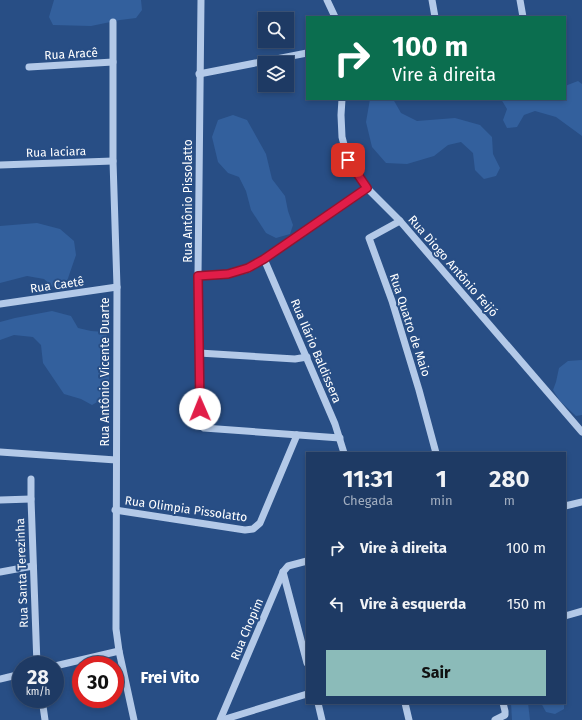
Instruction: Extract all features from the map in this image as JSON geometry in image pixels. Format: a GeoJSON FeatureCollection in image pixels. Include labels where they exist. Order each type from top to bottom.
{"type":"FeatureCollection","features":[{"type":"Feature","properties":{"kind":"street","name":"Rua Antônio Pissolatto"},"geometry":{"type":"LineString","coordinates":[[201,0],[198,276],[201,426],[204,428],[297,435]]}},
{"type":"Feature","properties":{"kind":"street"},"geometry":{"type":"LineString","coordinates":[[327,0],[335,16]]}},
{"type":"Feature","properties":{"kind":"street"},"geometry":{"type":"LineString","coordinates":[[432,0],[435,16]]}},
{"type":"Feature","properties":{"kind":"street"},"geometry":{"type":"LineString","coordinates":[[520,0],[523,16]]}},
{"type":"Feature","properties":{"kind":"street","name":"Rua Antônio Vicente Duarte"},"geometry":{"type":"LineString","coordinates":[[113,22],[113,161],[117,287],[116,629],[119,651],[134,720]]}},
{"type":"Feature","properties":{"kind":"street"},"geometry":{"type":"LineString","coordinates":[[199,74],[306,53]]}},
{"type":"Feature","properties":{"kind":"street","name":"Rua Aracê"},"geometry":{"type":"LineString","coordinates":[[29,67],[113,62]]}},
{"type":"Feature","properties":{"kind":"street","name":"Rua Diogo Antônio Feijó"},"geometry":{"type":"LineString","coordinates":[[342,100],[342,137],[348,160],[367,188],[400,222],[582,432]]}},
{"type":"Feature","properties":{"kind":"street","name":"Rua Iaciara"},"geometry":{"type":"LineString","coordinates":[[0,165],[113,161]]}},
{"type":"Feature","properties":{"kind":"street"},"geometry":{"type":"LineString","coordinates":[[198,276],[228,274],[248,268],[264,259],[367,188]]}},
{"type":"Feature","properties":{"kind":"street","name":"Rua Quatro de Maio"},"geometry":{"type":"LineString","coordinates":[[400,222],[369,238],[392,301],[436,452]]}},
{"type":"Feature","properties":{"kind":"street","name":"Rua Ilário Baldissera"},"geometry":{"type":"LineString","coordinates":[[264,259],[335,424],[344,452]]}},
{"type":"Feature","properties":{"kind":"street","name":"Rua Caetê"},"geometry":{"type":"LineString","coordinates":[[0,304],[117,287]]}},
{"type":"Feature","properties":{"kind":"street"},"geometry":{"type":"LineString","coordinates":[[199,354],[294,359],[307,357]]}},
{"type":"Feature","properties":{"kind":"street"},"geometry":{"type":"LineString","coordinates":[[297,435],[340,438]]}},
{"type":"Feature","properties":{"kind":"street","name":"Rua Olimpia Pissolatto"},"geometry":{"type":"LineString","coordinates":[[116,510],[245,530],[253,529],[260,523],[297,435]]}},
{"type":"Feature","properties":{"kind":"street"},"geometry":{"type":"LineString","coordinates":[[0,452],[116,460]]}},
{"type":"Feature","properties":{"kind":"street","name":"Rua Santa Terezinha"},"geometry":{"type":"LineString","coordinates":[[31,479],[37,656]]}},
{"type":"Feature","properties":{"kind":"street"},"geometry":{"type":"LineString","coordinates":[[0,500],[31,499]]}},
{"type":"Feature","properties":{"kind":"street"},"geometry":{"type":"LineString","coordinates":[[566,506],[582,502]]}},
{"type":"Feature","properties":{"kind":"street"},"geometry":{"type":"LineString","coordinates":[[306,561],[288,566],[283,572],[306,659]]}},
{"type":"Feature","properties":{"kind":"street"},"geometry":{"type":"LineString","coordinates":[[0,572],[33,566]]}},
{"type":"Feature","properties":{"kind":"street","name":"Rua Chopim"},"geometry":{"type":"LineString","coordinates":[[221,720],[283,572]]}},
{"type":"Feature","properties":{"kind":"street"},"geometry":{"type":"LineString","coordinates":[[566,616],[582,611]]}},
{"type":"Feature","properties":{"kind":"street"},"geometry":{"type":"LineString","coordinates":[[64,664],[119,651]]}},
{"type":"Feature","properties":{"kind":"street"},"geometry":{"type":"LineString","coordinates":[[0,679],[12,676]]}},
{"type":"Feature","properties":{"kind":"street"},"geometry":{"type":"LineString","coordinates":[[221,720],[306,694]]}},
{"type":"Feature","properties":{"kind":"street"},"geometry":{"type":"LineString","coordinates":[[318,704],[322,720]]}},
{"type":"Feature","properties":{"kind":"street"},"geometry":{"type":"LineString","coordinates":[[405,704],[409,720]]}},
{"type":"Feature","properties":{"kind":"street"},"geometry":{"type":"LineString","coordinates":[[495,720],[505,715],[503,704]]}},
{"type":"Feature","properties":{"kind":"street"},"geometry":{"type":"LineString","coordinates":[[44,708],[46,720]]}},
{"type":"Feature","properties":{"kind":"shaded area"},"geometry":{"type":"Polygon","coordinates":[[[54,0],[141,0],[142,10],[136,18],[91,26],[53,25],[49,17],[54,0]]]}},
{"type":"Feature","properties":{"kind":"shaded area"},"geometry":{"type":"Polygon","coordinates":[[[578,81],[582,84],[582,136],[556,117],[535,111],[524,115],[517,127],[507,128],[503,120],[507,109],[502,100],[566,100],[566,86],[578,81]]]}},
{"type":"Feature","properties":{"kind":"shaded area"},"geometry":{"type":"Polygon","coordinates":[[[370,100],[394,100],[401,113],[417,121],[455,118],[480,125],[492,137],[493,154],[500,168],[496,176],[484,179],[475,170],[473,153],[461,142],[448,145],[434,156],[407,164],[386,163],[372,147],[366,122],[370,100]]]}},
{"type":"Feature","properties":{"kind":"shaded area"},"geometry":{"type":"Polygon","coordinates":[[[233,115],[247,120],[266,154],[272,179],[285,196],[293,225],[290,234],[276,238],[266,233],[251,210],[246,191],[239,177],[228,173],[218,162],[212,137],[218,120],[233,115]]]}},
{"type":"Feature","properties":{"kind":"shaded area"},"geometry":{"type":"Polygon","coordinates":[[[37,223],[60,229],[74,241],[76,255],[66,284],[54,288],[44,279],[27,276],[0,283],[0,226],[37,223]]]}},
{"type":"Feature","properties":{"kind":"shaded area"},"geometry":{"type":"Polygon","coordinates":[[[52,311],[71,316],[78,328],[104,332],[110,340],[109,383],[104,398],[92,405],[81,399],[64,394],[43,363],[41,345],[33,337],[14,335],[0,340],[0,322],[52,311]]]}},
{"type":"Feature","properties":{"kind":"shaded area"},"geometry":{"type":"Polygon","coordinates":[[[582,360],[582,415],[576,416],[560,401],[553,390],[559,368],[568,361],[582,360]]]}},
{"type":"Feature","properties":{"kind":"shaded area"},"geometry":{"type":"Polygon","coordinates":[[[511,704],[528,704],[530,720],[512,720],[511,704]]]}},
{"type":"Feature","properties":{"kind":"shaded area"},"geometry":{"type":"Polygon","coordinates":[[[542,704],[564,704],[564,709],[555,714],[546,712],[542,704]]]}},
{"type":"Feature","properties":{"kind":"district","name":"Frei Vito"},"geometry":{"type":"Point","coordinates":[170,677]}},
{"type":"Feature","properties":{"kind":"route"},"geometry":{"type":"LineString","coordinates":[[200,409],[198,276],[228,274],[248,268],[264,259],[367,188],[348,160]]}}]}
